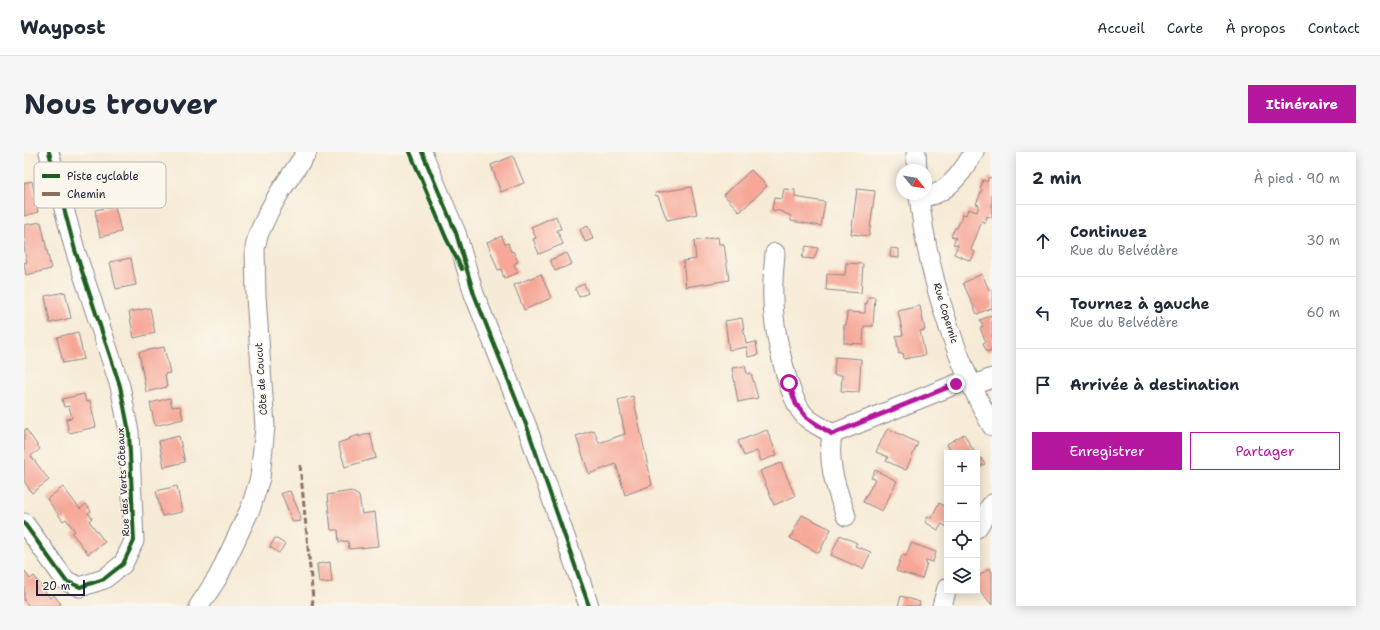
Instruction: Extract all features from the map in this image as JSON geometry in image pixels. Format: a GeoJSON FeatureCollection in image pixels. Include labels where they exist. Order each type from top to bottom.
{"type":"FeatureCollection","features":[{"type":"Feature","properties":{"kind":"street","name":"Rue des Verts Côteaux"},"geometry":{"type":"LineString","coordinates":[[49,152],[52,162]]}},
{"type":"Feature","properties":{"kind":"street","name":"Côte de Coucut"},"geometry":{"type":"LineString","coordinates":[[199,606],[218,577],[234,544],[251,507],[260,478],[264,427],[256,296],[255,248],[258,235],[269,211],[281,190],[307,152]]}},
{"type":"Feature","properties":{"kind":"street"},"geometry":{"type":"LineString","coordinates":[[410,152],[446,238],[474,294],[527,427],[589,606]]}},
{"type":"Feature","properties":{"kind":"street"},"geometry":{"type":"LineString","coordinates":[[422,152],[456,233],[474,294]]}},
{"type":"Feature","properties":{"kind":"street"},"geometry":{"type":"LineString","coordinates":[[916,152],[917,164]]}},
{"type":"Feature","properties":{"kind":"street"},"geometry":{"type":"LineString","coordinates":[[932,195],[946,189],[969,161],[974,152]]}},
{"type":"Feature","properties":{"kind":"street","name":"Rue Copernic"},"geometry":{"type":"LineString","coordinates":[[920,200],[924,230],[940,297],[949,327],[971,383],[991,423]]}},
{"type":"Feature","properties":{"kind":"street","name":"Rue des Verts Côteaux"},"geometry":{"type":"LineString","coordinates":[[24,523],[66,581],[80,587],[104,579],[123,564],[134,541],[129,432],[120,386],[76,250],[64,208]]}},
{"type":"Feature","properties":{"kind":"street"},"geometry":{"type":"LineString","coordinates":[[775,253],[772,300],[779,348],[789,383],[796,404],[807,418],[832,434]]}},
{"type":"Feature","properties":{"kind":"street"},"geometry":{"type":"LineString","coordinates":[[832,434],[971,383],[992,378]]}},
{"type":"Feature","properties":{"kind":"street"},"geometry":{"type":"LineString","coordinates":[[832,434],[830,449],[834,480],[846,516]]}},
{"type":"Feature","properties":{"kind":"street"},"geometry":{"type":"LineString","coordinates":[[980,523],[992,504]]}},
{"type":"Feature","properties":{"kind":"street"},"geometry":{"type":"LineString","coordinates":[[942,606],[945,594]]}},
{"type":"Feature","properties":{"kind":"building"},"geometry":{"type":"Polygon","coordinates":[[[513,156],[524,183],[501,192],[491,165],[513,156]]]}},
{"type":"Feature","properties":{"kind":"building"},"geometry":{"type":"Polygon","coordinates":[[[751,170],[767,186],[740,212],[724,195],[751,170]]]}},
{"type":"Feature","properties":{"kind":"building"},"geometry":{"type":"Polygon","coordinates":[[[989,177],[992,178],[992,218],[987,216],[985,223],[982,221],[971,250],[975,252],[971,261],[954,254],[958,245],[953,244],[956,238],[951,236],[955,228],[957,228],[963,214],[966,215],[968,209],[977,212],[979,205],[976,204],[982,190],[980,189],[983,180],[987,182],[989,177]]]}},
{"type":"Feature","properties":{"kind":"building"},"geometry":{"type":"Polygon","coordinates":[[[32,181],[34,191],[34,208],[37,208],[38,212],[24,216],[24,183],[32,181]]]}},
{"type":"Feature","properties":{"kind":"building"},"geometry":{"type":"Polygon","coordinates":[[[691,187],[697,214],[667,220],[658,196],[656,196],[655,193],[691,187]]]}},
{"type":"Feature","properties":{"kind":"building"},"geometry":{"type":"Polygon","coordinates":[[[784,189],[795,190],[795,197],[825,202],[821,226],[791,221],[791,216],[780,211],[772,210],[774,198],[782,199],[784,189]]]}},
{"type":"Feature","properties":{"kind":"building"},"geometry":{"type":"Polygon","coordinates":[[[857,189],[875,191],[869,236],[851,234],[857,189]]]}},
{"type":"Feature","properties":{"kind":"building"},"geometry":{"type":"Polygon","coordinates":[[[115,208],[121,232],[100,237],[95,210],[115,208]]]}},
{"type":"Feature","properties":{"kind":"building"},"geometry":{"type":"Polygon","coordinates":[[[556,216],[561,229],[557,230],[563,244],[539,254],[533,239],[536,238],[531,227],[556,216]]]}},
{"type":"Feature","properties":{"kind":"building"},"geometry":{"type":"Polygon","coordinates":[[[41,222],[51,269],[26,275],[24,263],[27,262],[24,247],[24,225],[41,222]]]}},
{"type":"Feature","properties":{"kind":"building"},"geometry":{"type":"Polygon","coordinates":[[[588,226],[593,239],[585,242],[580,229],[588,226]]]}},
{"type":"Feature","properties":{"kind":"building"},"geometry":{"type":"Polygon","coordinates":[[[502,236],[505,244],[508,243],[511,252],[513,251],[518,262],[514,264],[518,273],[504,278],[501,269],[498,270],[487,242],[502,236]]]}},
{"type":"Feature","properties":{"kind":"building"},"geometry":{"type":"Polygon","coordinates":[[[718,237],[719,244],[724,244],[729,280],[686,287],[683,261],[696,259],[694,241],[718,237]]]}},
{"type":"Feature","properties":{"kind":"building"},"geometry":{"type":"Polygon","coordinates":[[[806,246],[818,248],[814,259],[802,258],[806,246]]]}},
{"type":"Feature","properties":{"kind":"building"},"geometry":{"type":"Polygon","coordinates":[[[891,248],[899,249],[899,258],[890,257],[891,248]]]}},
{"type":"Feature","properties":{"kind":"building"},"geometry":{"type":"Polygon","coordinates":[[[567,253],[572,264],[555,271],[550,260],[567,253]]]}},
{"type":"Feature","properties":{"kind":"building"},"geometry":{"type":"Polygon","coordinates":[[[131,258],[136,285],[116,289],[110,262],[131,258]]]}},
{"type":"Feature","properties":{"kind":"building"},"geometry":{"type":"Polygon","coordinates":[[[846,263],[863,264],[861,293],[826,290],[827,274],[845,275],[846,263]]]}},
{"type":"Feature","properties":{"kind":"building"},"geometry":{"type":"Polygon","coordinates":[[[541,274],[551,298],[524,310],[514,285],[541,274]]]}},
{"type":"Feature","properties":{"kind":"building"},"geometry":{"type":"Polygon","coordinates":[[[982,274],[989,290],[992,289],[992,312],[991,308],[977,314],[963,283],[982,274]]]}},
{"type":"Feature","properties":{"kind":"building"},"geometry":{"type":"Polygon","coordinates":[[[584,284],[588,293],[579,297],[575,288],[584,284]]]}},
{"type":"Feature","properties":{"kind":"building"},"geometry":{"type":"Polygon","coordinates":[[[65,292],[71,318],[50,323],[45,296],[65,292]]]}},
{"type":"Feature","properties":{"kind":"building"},"geometry":{"type":"Polygon","coordinates":[[[868,297],[875,297],[873,326],[864,326],[863,344],[844,343],[844,325],[846,325],[847,312],[865,313],[865,303],[867,304],[868,297]]]}},
{"type":"Feature","properties":{"kind":"building"},"geometry":{"type":"Polygon","coordinates":[[[920,306],[925,330],[920,331],[925,355],[904,359],[903,353],[899,354],[896,336],[903,335],[898,311],[920,306]]]}},
{"type":"Feature","properties":{"kind":"building"},"geometry":{"type":"Polygon","coordinates":[[[150,308],[155,333],[134,338],[129,312],[150,308]]]}},
{"type":"Feature","properties":{"kind":"building"},"geometry":{"type":"Polygon","coordinates":[[[992,315],[992,353],[991,350],[987,352],[983,343],[986,342],[980,328],[983,327],[980,320],[992,315]]]}},
{"type":"Feature","properties":{"kind":"building"},"geometry":{"type":"Polygon","coordinates":[[[742,318],[746,344],[756,342],[758,355],[748,357],[747,347],[729,350],[725,321],[742,318]]]}},
{"type":"Feature","properties":{"kind":"building"},"geometry":{"type":"Polygon","coordinates":[[[78,332],[84,359],[63,363],[57,337],[78,332]]]}},
{"type":"Feature","properties":{"kind":"building"},"geometry":{"type":"Polygon","coordinates":[[[164,347],[170,373],[165,374],[167,387],[146,392],[139,352],[164,347]]]}},
{"type":"Feature","properties":{"kind":"building"},"geometry":{"type":"Polygon","coordinates":[[[835,357],[861,359],[859,392],[841,391],[842,375],[834,375],[835,357]]]}},
{"type":"Feature","properties":{"kind":"building"},"geometry":{"type":"Polygon","coordinates":[[[745,366],[747,374],[751,373],[758,398],[738,402],[732,368],[745,366]]]}},
{"type":"Feature","properties":{"kind":"building"},"geometry":{"type":"Polygon","coordinates":[[[84,394],[86,402],[90,401],[96,427],[69,433],[66,419],[72,418],[69,406],[64,407],[62,399],[84,394]]]}},
{"type":"Feature","properties":{"kind":"building"},"geometry":{"type":"Polygon","coordinates":[[[633,396],[652,485],[625,495],[616,464],[589,474],[576,436],[594,430],[599,443],[625,434],[618,400],[633,396]]]}},
{"type":"Feature","properties":{"kind":"building"},"geometry":{"type":"Polygon","coordinates":[[[170,398],[172,407],[180,406],[183,419],[155,426],[150,403],[170,398]]]}},
{"type":"Feature","properties":{"kind":"building"},"geometry":{"type":"Polygon","coordinates":[[[26,429],[40,449],[31,456],[49,480],[32,493],[24,481],[24,431],[26,429]]]}},
{"type":"Feature","properties":{"kind":"building"},"geometry":{"type":"Polygon","coordinates":[[[889,429],[918,443],[906,470],[886,461],[888,457],[876,452],[886,431],[889,429]]]}},
{"type":"Feature","properties":{"kind":"building"},"geometry":{"type":"Polygon","coordinates":[[[767,430],[777,455],[761,461],[757,451],[744,456],[738,441],[767,430]]]}},
{"type":"Feature","properties":{"kind":"building"},"geometry":{"type":"Polygon","coordinates":[[[370,433],[376,458],[345,467],[338,443],[350,439],[349,438],[359,435],[359,437],[370,433]]]}},
{"type":"Feature","properties":{"kind":"building"},"geometry":{"type":"Polygon","coordinates":[[[964,434],[973,450],[950,450],[947,444],[964,434]]]}},
{"type":"Feature","properties":{"kind":"building"},"geometry":{"type":"Polygon","coordinates":[[[179,436],[185,462],[164,467],[159,441],[179,436]]]}},
{"type":"Feature","properties":{"kind":"building"},"geometry":{"type":"Polygon","coordinates":[[[980,458],[981,458],[985,464],[980,466],[980,458]]]}},
{"type":"Feature","properties":{"kind":"building"},"geometry":{"type":"Polygon","coordinates":[[[781,463],[795,496],[774,505],[760,471],[781,463]]]}},
{"type":"Feature","properties":{"kind":"building"},"geometry":{"type":"Polygon","coordinates":[[[875,470],[897,481],[882,511],[863,502],[875,479],[871,478],[875,470]]]}},
{"type":"Feature","properties":{"kind":"building"},"geometry":{"type":"Polygon","coordinates":[[[177,486],[182,512],[162,516],[156,491],[177,486]]]}},
{"type":"Feature","properties":{"kind":"building"},"geometry":{"type":"Polygon","coordinates":[[[63,487],[80,509],[86,504],[91,511],[88,513],[92,518],[89,521],[105,542],[88,554],[72,533],[75,531],[66,519],[63,521],[47,499],[63,487]]]}},
{"type":"Feature","properties":{"kind":"building"},"geometry":{"type":"Polygon","coordinates":[[[290,491],[300,514],[301,521],[293,522],[281,493],[290,491]]]}},
{"type":"Feature","properties":{"kind":"building"},"geometry":{"type":"Polygon","coordinates":[[[351,491],[359,496],[362,514],[375,512],[379,546],[349,549],[348,541],[339,542],[338,530],[331,530],[327,495],[351,491]]]}},
{"type":"Feature","properties":{"kind":"building"},"geometry":{"type":"Polygon","coordinates":[[[939,503],[944,506],[944,525],[942,524],[938,530],[925,522],[928,517],[931,518],[939,503]]]}},
{"type":"Feature","properties":{"kind":"building"},"geometry":{"type":"Polygon","coordinates":[[[802,515],[831,529],[819,553],[790,538],[802,515]]]}},
{"type":"Feature","properties":{"kind":"building"},"geometry":{"type":"Polygon","coordinates":[[[840,535],[857,543],[855,546],[871,552],[863,569],[831,555],[840,535]]]}},
{"type":"Feature","properties":{"kind":"building"},"geometry":{"type":"Polygon","coordinates":[[[275,538],[285,544],[279,553],[270,547],[275,538]]]}},
{"type":"Feature","properties":{"kind":"building"},"geometry":{"type":"Polygon","coordinates":[[[911,543],[936,552],[933,562],[926,560],[925,562],[927,563],[922,579],[896,571],[902,555],[906,556],[911,543]]]}},
{"type":"Feature","properties":{"kind":"building"},"geometry":{"type":"Polygon","coordinates":[[[330,562],[332,582],[319,583],[317,564],[330,562]]]}},
{"type":"Feature","properties":{"kind":"building"},"geometry":{"type":"Polygon","coordinates":[[[989,568],[992,572],[992,605],[980,591],[980,576],[989,568]]]}},
{"type":"Feature","properties":{"kind":"building"},"geometry":{"type":"Polygon","coordinates":[[[24,570],[30,579],[34,576],[50,598],[54,595],[61,604],[58,606],[29,606],[24,600],[24,570]]]}},
{"type":"Feature","properties":{"kind":"building"},"geometry":{"type":"Polygon","coordinates":[[[901,596],[920,602],[919,606],[898,606],[901,596]]]}},
{"type":"Feature","properties":{"kind":"marked path"},"geometry":{"type":"LineString","coordinates":[[300,465],[313,599],[312,606]]}},
{"type":"Feature","properties":{"kind":"cycle path"},"geometry":{"type":"LineString","coordinates":[[49,152],[52,162]]}},
{"type":"Feature","properties":{"kind":"cycle path"},"geometry":{"type":"LineString","coordinates":[[410,152],[446,238],[462,269]]}},
{"type":"Feature","properties":{"kind":"cycle path"},"geometry":{"type":"LineString","coordinates":[[422,152],[456,233],[474,294],[527,427],[589,606]]}},
{"type":"Feature","properties":{"kind":"cycle path"},"geometry":{"type":"LineString","coordinates":[[24,523],[66,581],[80,587],[104,579],[123,564],[134,541],[129,432],[120,386],[75,250],[64,208]]}},
{"type":"Feature","properties":{"kind":"route"},"geometry":{"type":"LineString","coordinates":[[789,383],[796,404],[807,418],[832,434],[956,384]]}}]}
